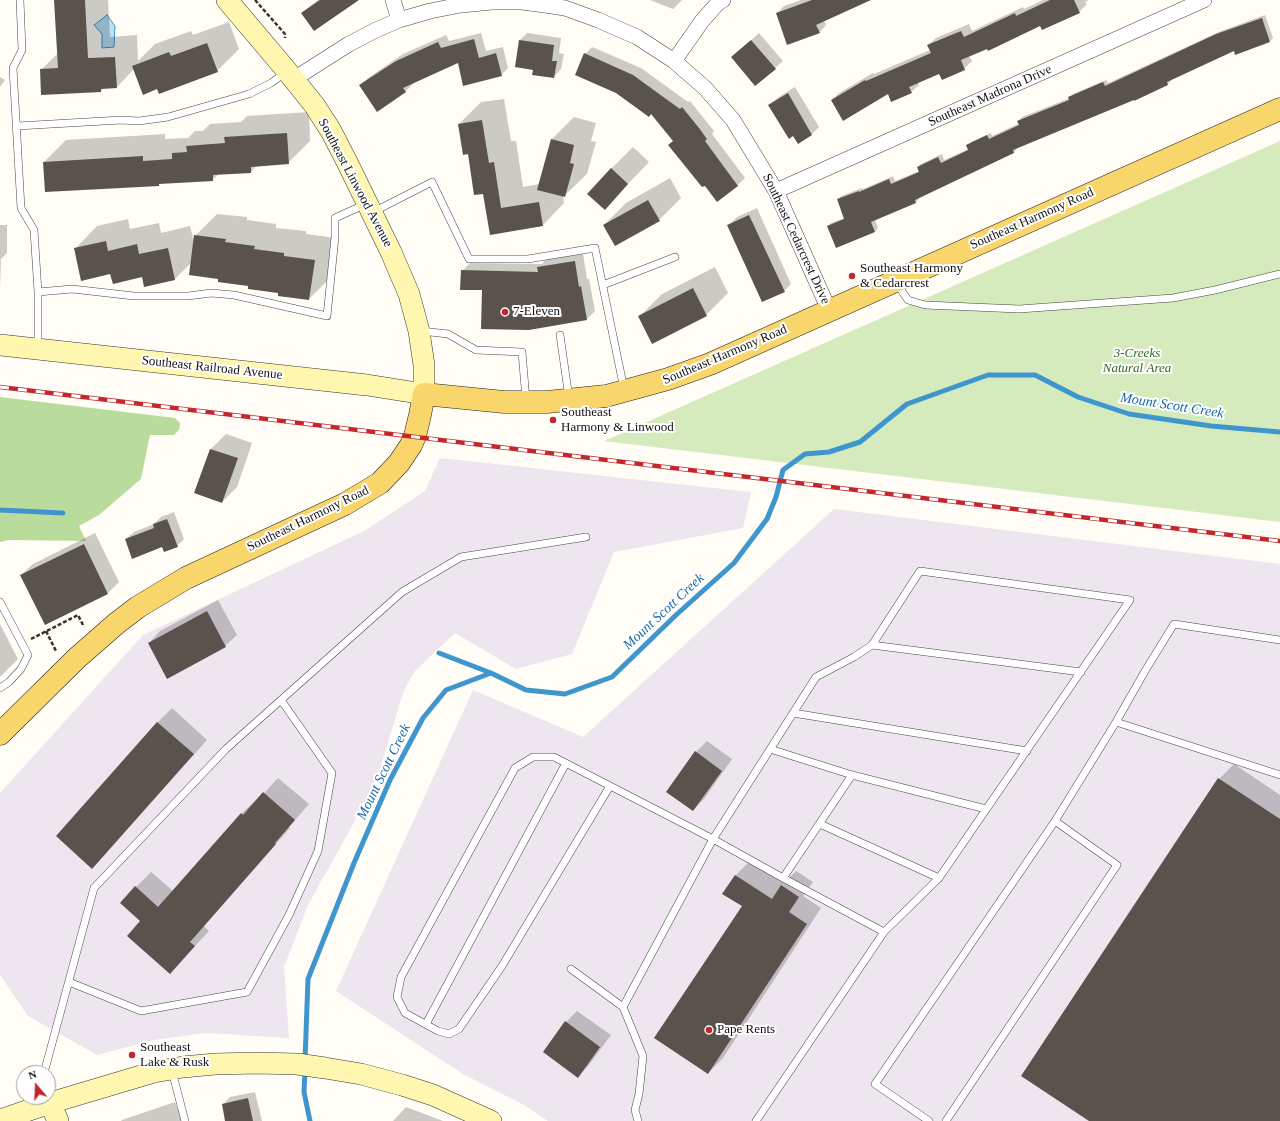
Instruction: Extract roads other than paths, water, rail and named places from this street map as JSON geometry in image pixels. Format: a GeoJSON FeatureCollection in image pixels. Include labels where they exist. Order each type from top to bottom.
{"type":"FeatureCollection","features":[{"type":"Feature","properties":{"kind":"main road","name":"Southeast Harmony Road"},"geometry":{"type":"LineString","coordinates":[[0,734],[87,649],[138,607],[186,578],[345,504],[380,483],[399,463],[411,445],[415,436],[424,394],[504,402],[547,402],[606,396],[668,380],[710,364],[1280,109]]}},
{"type":"Feature","properties":{"kind":"street","name":"Southeast Linwood Avenue"},"geometry":{"type":"LineString","coordinates":[[227,0],[291,75],[315,106],[331,131],[370,208],[401,272],[409,294],[419,331],[424,365],[424,394]]}},
{"type":"Feature","properties":{"kind":"street"},"geometry":{"type":"LineString","coordinates":[[393,0],[399,20]]}},
{"type":"Feature","properties":{"kind":"street"},"geometry":{"type":"LineString","coordinates":[[674,61],[702,21],[718,3],[723,0]]}},
{"type":"Feature","properties":{"kind":"street","name":"Southeast Madrona Drive"},"geometry":{"type":"LineString","coordinates":[[776,191],[1204,0]]}},
{"type":"Feature","properties":{"kind":"street","name":"Southeast Cedarcrest Drive"},"geometry":{"type":"LineString","coordinates":[[291,75],[376,30],[399,20],[430,11],[461,5],[522,1],[565,8],[598,20],[636,37],[674,61],[705,88],[733,120],[776,191],[829,310]]}},
{"type":"Feature","properties":{"kind":"street","name":"Southeast Railroad Avenue"},"geometry":{"type":"LineString","coordinates":[[0,345],[366,385],[424,394]]}},
{"type":"Feature","properties":{"kind":"street"},"geometry":{"type":"LineString","coordinates":[[0,1120],[52,1106],[154,1072],[215,1064],[275,1063],[325,1068],[362,1074],[433,1095],[491,1121]]}},
{"type":"Feature","properties":{"kind":"lane"},"geometry":{"type":"LineString","coordinates":[[20,0],[22,50],[13,68],[21,208],[34,230],[38,292],[38,349]]}},
{"type":"Feature","properties":{"kind":"lane"},"geometry":{"type":"LineString","coordinates":[[17,126],[121,120],[139,122],[168,117],[249,94],[291,75]]}},
{"type":"Feature","properties":{"kind":"lane"},"geometry":{"type":"LineString","coordinates":[[38,292],[72,289],[134,296],[188,296],[211,293],[234,295],[327,316],[335,237],[335,218],[370,208],[432,182],[469,259],[528,259],[595,248],[625,391]]}},
{"type":"Feature","properties":{"kind":"lane"},"geometry":{"type":"LineString","coordinates":[[603,285],[676,257]]}},
{"type":"Feature","properties":{"kind":"lane"},"geometry":{"type":"LineString","coordinates":[[895,280],[908,300],[925,305],[1019,309],[1173,298],[1215,290],[1280,274]]}},
{"type":"Feature","properties":{"kind":"lane"},"geometry":{"type":"LineString","coordinates":[[419,331],[448,334],[476,350],[522,352],[526,402]]}},
{"type":"Feature","properties":{"kind":"lane"},"geometry":{"type":"LineString","coordinates":[[560,335],[569,400]]}},
{"type":"Feature","properties":{"kind":"lane"},"geometry":{"type":"LineString","coordinates":[[46,1065],[94,888],[226,749],[402,592],[461,557],[586,537]]}},
{"type":"Feature","properties":{"kind":"lane"},"geometry":{"type":"LineString","coordinates":[[623,1007],[713,839],[816,677],[854,657],[872,645],[920,571],[1130,600],[938,878],[884,932],[756,1121]]}},
{"type":"Feature","properties":{"kind":"lane"},"geometry":{"type":"LineString","coordinates":[[0,602],[28,655],[21,669],[0,688]]}},
{"type":"Feature","properties":{"kind":"lane"},"geometry":{"type":"LineString","coordinates":[[929,1121],[875,1084],[1055,821],[1174,624],[1280,640]]}},
{"type":"Feature","properties":{"kind":"lane"},"geometry":{"type":"LineString","coordinates":[[872,645],[1081,672]]}},
{"type":"Feature","properties":{"kind":"lane"},"geometry":{"type":"LineString","coordinates":[[69,982],[141,1011],[248,992],[289,915],[318,851],[332,773],[281,700]]}},
{"type":"Feature","properties":{"kind":"lane"},"geometry":{"type":"LineString","coordinates":[[793,714],[1026,751]]}},
{"type":"Feature","properties":{"kind":"lane"},"geometry":{"type":"LineString","coordinates":[[1116,722],[1280,775]]}},
{"type":"Feature","properties":{"kind":"lane"},"geometry":{"type":"LineString","coordinates":[[770,749],[852,775],[986,809]]}},
{"type":"Feature","properties":{"kind":"lane"},"geometry":{"type":"LineString","coordinates":[[610,786],[502,966],[459,1029],[449,1034],[438,1031],[405,1013],[398,997],[401,977],[515,768],[532,758],[554,757],[713,839],[884,932]]}},
{"type":"Feature","properties":{"kind":"lane"},"geometry":{"type":"LineString","coordinates":[[426,1024],[566,763]]}},
{"type":"Feature","properties":{"kind":"lane"},"geometry":{"type":"LineString","coordinates":[[783,878],[852,775]]}},
{"type":"Feature","properties":{"kind":"lane"},"geometry":{"type":"LineString","coordinates":[[946,1121],[1117,865],[1055,821]]}},
{"type":"Feature","properties":{"kind":"lane"},"geometry":{"type":"LineString","coordinates":[[820,824],[938,878]]}},
{"type":"Feature","properties":{"kind":"lane"},"geometry":{"type":"LineString","coordinates":[[571,969],[623,1007],[643,1056],[636,1110],[638,1121]]}},
{"type":"Feature","properties":{"kind":"lane"},"geometry":{"type":"LineString","coordinates":[[172,1069],[185,1121]]}},
{"type":"Feature","properties":{"kind":"water"},"geometry":{"type":"Polygon","coordinates":[[[107,15],[115,26],[114,47],[102,48],[102,34],[94,25],[107,15]]]}},
{"type":"Feature","properties":{"kind":"waterway","name":"Mount Scott Creek"},"geometry":{"type":"LineString","coordinates":[[439,653],[491,673],[526,690],[565,694],[612,677],[676,615],[734,563],[767,519],[776,497],[783,470],[805,454],[829,452],[860,442],[907,404],[988,375],[1035,375],[1078,397],[1129,414],[1211,426],[1280,432]]}},
{"type":"Feature","properties":{"kind":"waterway"},"geometry":{"type":"LineString","coordinates":[[0,510],[63,513]]}},
{"type":"Feature","properties":{"kind":"waterway","name":"Mount Scott Creek"},"geometry":{"type":"LineString","coordinates":[[305,1060],[308,979],[354,863],[390,780],[423,718],[446,690],[491,673]]}},
{"type":"Feature","properties":{"kind":"waterway","name":"Mount Scott Creek"},"geometry":{"type":"LineString","coordinates":[[305,1070],[304,1092],[310,1121]]}},
{"type":"Feature","properties":{"kind":"railway"},"geometry":{"type":"LineString","coordinates":[[0,387],[1280,541]]}},
{"type":"Feature","properties":{"kind":"place","name":"Southeast Harmony & Cedarcrest"},"geometry":{"type":"Point","coordinates":[852,276]}},
{"type":"Feature","properties":{"kind":"place","name":"7-Eleven"},"geometry":{"type":"Point","coordinates":[505,312]}},
{"type":"Feature","properties":{"kind":"place","name":"Southeast Harmony & Linwood"},"geometry":{"type":"Point","coordinates":[553,420]}},
{"type":"Feature","properties":{"kind":"place","name":"Pape Rents"},"geometry":{"type":"Point","coordinates":[709,1030]}},
{"type":"Feature","properties":{"kind":"place","name":"Southeast Lake & Rusk"},"geometry":{"type":"Point","coordinates":[132,1055]}},
{"type":"Feature","properties":{"kind":"park label","name":"3-Creeks Natural Area"},"geometry":{"type":"Point","coordinates":[1137,362]}}]}
